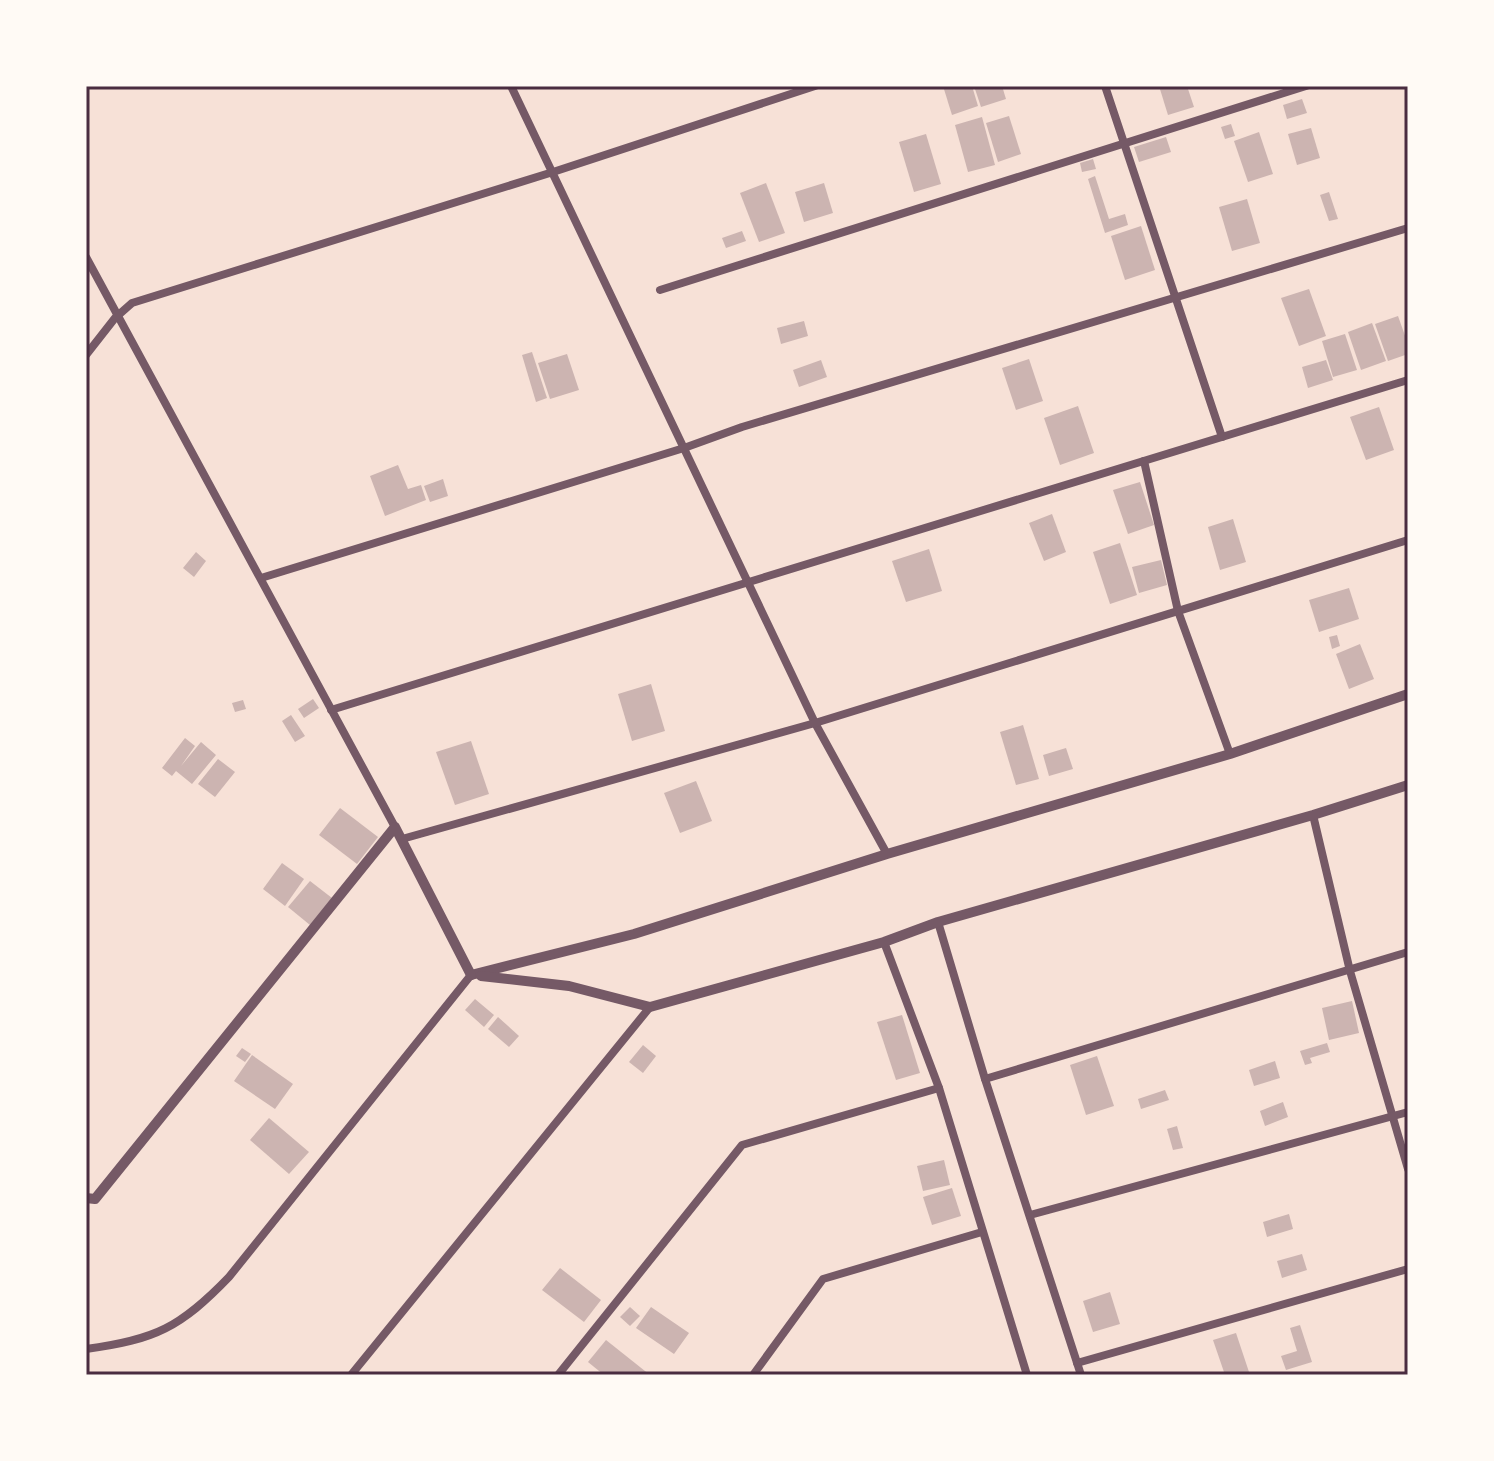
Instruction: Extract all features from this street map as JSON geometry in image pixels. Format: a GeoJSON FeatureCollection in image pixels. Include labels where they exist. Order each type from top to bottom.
{"type":"FeatureCollection","features":[{"type":"Feature","properties":{"kind":"street"},"geometry":{"type":"LineString","coordinates":[[511,86],[815,723],[887,854]]}},
{"type":"Feature","properties":{"kind":"street"},"geometry":{"type":"LineString","coordinates":[[86,355],[118,315],[132,303],[553,172],[815,86]]}},
{"type":"Feature","properties":{"kind":"street"},"geometry":{"type":"LineString","coordinates":[[1105,86],[1222,437]]}},
{"type":"Feature","properties":{"kind":"street"},"geometry":{"type":"LineString","coordinates":[[660,290],[1306,86]]}},
{"type":"Feature","properties":{"kind":"street"},"geometry":{"type":"LineString","coordinates":[[261,578],[684,448],[742,427],[1408,228]]}},
{"type":"Feature","properties":{"kind":"street"},"geometry":{"type":"LineString","coordinates":[[86,257],[402,839],[471,975]]}},
{"type":"Feature","properties":{"kind":"street"},"geometry":{"type":"LineString","coordinates":[[331,710],[1408,380]]}},
{"type":"Feature","properties":{"kind":"street"},"geometry":{"type":"LineString","coordinates":[[1144,461],[1178,611],[1230,754]]}},
{"type":"Feature","properties":{"kind":"street"},"geometry":{"type":"LineString","coordinates":[[402,839],[815,723],[1408,540]]}},
{"type":"Feature","properties":{"kind":"street"},"geometry":{"type":"LineString","coordinates":[[86,1349],[125,1344],[171,1327],[202,1305],[229,1277],[471,975],[634,934],[887,854],[1230,754],[1408,694]]}},
{"type":"Feature","properties":{"kind":"street"},"geometry":{"type":"LineString","coordinates":[[471,975],[569,986],[650,1007],[884,942],[938,922],[1408,785]]}},
{"type":"Feature","properties":{"kind":"street"},"geometry":{"type":"LineString","coordinates":[[1313,815],[1350,971],[1408,1169]]}},
{"type":"Feature","properties":{"kind":"street"},"geometry":{"type":"LineString","coordinates":[[86,1198],[95,1199],[395,827]]}},
{"type":"Feature","properties":{"kind":"street"},"geometry":{"type":"LineString","coordinates":[[938,922],[985,1079],[1081,1375]]}},
{"type":"Feature","properties":{"kind":"street"},"geometry":{"type":"LineString","coordinates":[[884,942],[939,1088],[1027,1375]]}},
{"type":"Feature","properties":{"kind":"street"},"geometry":{"type":"LineString","coordinates":[[985,1079],[1408,952]]}},
{"type":"Feature","properties":{"kind":"street"},"geometry":{"type":"LineString","coordinates":[[351,1375],[650,1007]]}},
{"type":"Feature","properties":{"kind":"street"},"geometry":{"type":"LineString","coordinates":[[558,1375],[742,1145],[939,1088]]}},
{"type":"Feature","properties":{"kind":"street"},"geometry":{"type":"LineString","coordinates":[[1030,1215],[1408,1112]]}},
{"type":"Feature","properties":{"kind":"street"},"geometry":{"type":"LineString","coordinates":[[753,1375],[823,1279],[982,1232]]}},
{"type":"Feature","properties":{"kind":"street"},"geometry":{"type":"LineString","coordinates":[[1077,1363],[1408,1269]]}},
{"type":"Feature","properties":{"kind":"building"},"geometry":{"type":"Polygon","coordinates":[[[943,86],[972,86],[978,106],[952,115],[943,86]]]}},
{"type":"Feature","properties":{"kind":"building"},"geometry":{"type":"Polygon","coordinates":[[[974,86],[1002,86],[1006,99],[981,107],[974,86]]]}},
{"type":"Feature","properties":{"kind":"building"},"geometry":{"type":"Polygon","coordinates":[[[1159,86],[1187,86],[1194,107],[1168,115],[1159,86]]]}},
{"type":"Feature","properties":{"kind":"building"},"geometry":{"type":"Polygon","coordinates":[[[1302,99],[1307,113],[1287,119],[1283,105],[1302,99]]]}},
{"type":"Feature","properties":{"kind":"building"},"geometry":{"type":"Polygon","coordinates":[[[1009,116],[1021,154],[998,162],[986,123],[1009,116]]]}},
{"type":"Feature","properties":{"kind":"building"},"geometry":{"type":"Polygon","coordinates":[[[982,117],[995,165],[968,172],[955,125],[982,117]]]}},
{"type":"Feature","properties":{"kind":"building"},"geometry":{"type":"Polygon","coordinates":[[[1231,124],[1235,136],[1225,139],[1221,127],[1231,124]]]}},
{"type":"Feature","properties":{"kind":"building"},"geometry":{"type":"Polygon","coordinates":[[[1311,128],[1320,158],[1297,165],[1288,134],[1311,128]]]}},
{"type":"Feature","properties":{"kind":"building"},"geometry":{"type":"Polygon","coordinates":[[[1259,132],[1273,174],[1248,182],[1234,141],[1259,132]]]}},
{"type":"Feature","properties":{"kind":"building"},"geometry":{"type":"Polygon","coordinates":[[[926,134],[941,184],[914,192],[899,142],[926,134]]]}},
{"type":"Feature","properties":{"kind":"building"},"geometry":{"type":"Polygon","coordinates":[[[1166,137],[1171,152],[1139,162],[1134,147],[1166,137]]]}},
{"type":"Feature","properties":{"kind":"building"},"geometry":{"type":"Polygon","coordinates":[[[1093,159],[1096,169],[1082,172],[1080,163],[1093,159]]]}},
{"type":"Feature","properties":{"kind":"building"},"geometry":{"type":"Polygon","coordinates":[[[1095,176],[1109,219],[1125,214],[1128,225],[1105,233],[1088,179],[1095,176]]]}},
{"type":"Feature","properties":{"kind":"building"},"geometry":{"type":"Polygon","coordinates":[[[766,183],[785,233],[759,242],[740,193],[766,183]]]}},
{"type":"Feature","properties":{"kind":"building"},"geometry":{"type":"Polygon","coordinates":[[[824,183],[833,213],[804,222],[795,192],[824,183]]]}},
{"type":"Feature","properties":{"kind":"building"},"geometry":{"type":"Polygon","coordinates":[[[1329,192],[1338,219],[1329,221],[1320,195],[1329,192]]]}},
{"type":"Feature","properties":{"kind":"building"},"geometry":{"type":"Polygon","coordinates":[[[1247,199],[1260,243],[1232,251],[1219,207],[1247,199]]]}},
{"type":"Feature","properties":{"kind":"building"},"geometry":{"type":"Polygon","coordinates":[[[1141,226],[1155,270],[1125,280],[1111,236],[1141,226]]]}},
{"type":"Feature","properties":{"kind":"building"},"geometry":{"type":"Polygon","coordinates":[[[742,231],[746,241],[726,248],[722,238],[742,231]]]}},
{"type":"Feature","properties":{"kind":"building"},"geometry":{"type":"Polygon","coordinates":[[[1309,289],[1326,336],[1299,346],[1281,298],[1309,289]]]}},
{"type":"Feature","properties":{"kind":"building"},"geometry":{"type":"Polygon","coordinates":[[[1398,316],[1408,344],[1408,354],[1388,361],[1375,324],[1398,316]]]}},
{"type":"Feature","properties":{"kind":"building"},"geometry":{"type":"Polygon","coordinates":[[[804,321],[808,336],[781,344],[777,328],[804,321]]]}},
{"type":"Feature","properties":{"kind":"building"},"geometry":{"type":"Polygon","coordinates":[[[1372,323],[1386,361],[1361,370],[1348,332],[1372,323]]]}},
{"type":"Feature","properties":{"kind":"building"},"geometry":{"type":"Polygon","coordinates":[[[1345,334],[1357,370],[1333,377],[1322,341],[1345,334]]]}},
{"type":"Feature","properties":{"kind":"building"},"geometry":{"type":"Polygon","coordinates":[[[532,352],[547,398],[536,402],[522,355],[532,352]]]}},
{"type":"Feature","properties":{"kind":"building"},"geometry":{"type":"Polygon","coordinates":[[[567,354],[579,390],[550,399],[538,363],[567,354]]]}},
{"type":"Feature","properties":{"kind":"building"},"geometry":{"type":"Polygon","coordinates":[[[1029,359],[1043,401],[1016,410],[1002,368],[1029,359]]]}},
{"type":"Feature","properties":{"kind":"building"},"geometry":{"type":"Polygon","coordinates":[[[821,360],[827,377],[799,387],[793,370],[821,360]]]}},
{"type":"Feature","properties":{"kind":"building"},"geometry":{"type":"Polygon","coordinates":[[[1326,360],[1333,380],[1308,388],[1302,367],[1326,360]]]}},
{"type":"Feature","properties":{"kind":"building"},"geometry":{"type":"Polygon","coordinates":[[[1078,406],[1094,453],[1060,465],[1044,418],[1078,406]]]}},
{"type":"Feature","properties":{"kind":"building"},"geometry":{"type":"Polygon","coordinates":[[[1379,407],[1394,450],[1366,460],[1350,417],[1379,407]]]}},
{"type":"Feature","properties":{"kind":"building"},"geometry":{"type":"Polygon","coordinates":[[[398,465],[408,489],[421,485],[426,500],[385,516],[370,476],[398,465]]]}},
{"type":"Feature","properties":{"kind":"building"},"geometry":{"type":"Polygon","coordinates":[[[443,479],[448,496],[430,502],[424,486],[443,479]]]}},
{"type":"Feature","properties":{"kind":"building"},"geometry":{"type":"Polygon","coordinates":[[[1140,482],[1154,525],[1128,534],[1113,490],[1140,482]]]}},
{"type":"Feature","properties":{"kind":"building"},"geometry":{"type":"Polygon","coordinates":[[[1052,514],[1066,552],[1044,561],[1029,523],[1052,514]]]}},
{"type":"Feature","properties":{"kind":"building"},"geometry":{"type":"Polygon","coordinates":[[[1233,519],[1246,562],[1220,570],[1208,527],[1233,519]]]}},
{"type":"Feature","properties":{"kind":"building"},"geometry":{"type":"Polygon","coordinates":[[[1120,543],[1137,595],[1110,604],[1093,552],[1120,543]]]}},
{"type":"Feature","properties":{"kind":"building"},"geometry":{"type":"Polygon","coordinates":[[[929,549],[942,591],[906,602],[892,561],[929,549]]]}},
{"type":"Feature","properties":{"kind":"building"},"geometry":{"type":"Polygon","coordinates":[[[196,552],[206,561],[194,577],[183,568],[196,552]]]}},
{"type":"Feature","properties":{"kind":"building"},"geometry":{"type":"Polygon","coordinates":[[[1161,560],[1167,585],[1139,593],[1132,567],[1161,560]]]}},
{"type":"Feature","properties":{"kind":"building"},"geometry":{"type":"Polygon","coordinates":[[[1349,588],[1359,619],[1319,632],[1309,600],[1349,588]]]}},
{"type":"Feature","properties":{"kind":"building"},"geometry":{"type":"Polygon","coordinates":[[[1337,635],[1340,646],[1332,649],[1329,637],[1337,635]]]}},
{"type":"Feature","properties":{"kind":"building"},"geometry":{"type":"Polygon","coordinates":[[[1360,644],[1374,679],[1349,689],[1336,654],[1360,644]]]}},
{"type":"Feature","properties":{"kind":"building"},"geometry":{"type":"Polygon","coordinates":[[[651,684],[665,731],[632,741],[618,694],[651,684]]]}},
{"type":"Feature","properties":{"kind":"building"},"geometry":{"type":"Polygon","coordinates":[[[313,699],[319,708],[304,718],[298,709],[313,699]]]}},
{"type":"Feature","properties":{"kind":"building"},"geometry":{"type":"Polygon","coordinates":[[[243,700],[246,709],[235,712],[232,703],[243,700]]]}},
{"type":"Feature","properties":{"kind":"building"},"geometry":{"type":"Polygon","coordinates":[[[291,715],[305,736],[295,742],[282,721],[291,715]]]}},
{"type":"Feature","properties":{"kind":"building"},"geometry":{"type":"Polygon","coordinates":[[[1023,725],[1039,779],[1016,785],[1000,732],[1023,725]]]}},
{"type":"Feature","properties":{"kind":"building"},"geometry":{"type":"Polygon","coordinates":[[[185,738],[195,746],[181,766],[201,742],[216,755],[192,784],[176,771],[172,776],[162,768],[185,738]]]}},
{"type":"Feature","properties":{"kind":"building"},"geometry":{"type":"Polygon","coordinates":[[[471,741],[489,794],[455,805],[436,752],[471,741]]]}},
{"type":"Feature","properties":{"kind":"building"},"geometry":{"type":"Polygon","coordinates":[[[1066,748],[1073,769],[1049,776],[1043,755],[1066,748]]]}},
{"type":"Feature","properties":{"kind":"building"},"geometry":{"type":"Polygon","coordinates":[[[218,759],[235,772],[215,797],[198,784],[218,759]]]}},
{"type":"Feature","properties":{"kind":"building"},"geometry":{"type":"Polygon","coordinates":[[[696,781],[712,821],[680,833],[664,793],[696,781]]]}},
{"type":"Feature","properties":{"kind":"building"},"geometry":{"type":"Polygon","coordinates":[[[340,808],[378,837],[357,864],[319,835],[340,808]]]}},
{"type":"Feature","properties":{"kind":"building"},"geometry":{"type":"Polygon","coordinates":[[[282,863],[304,879],[285,906],[263,889],[282,863]]]}},
{"type":"Feature","properties":{"kind":"building"},"geometry":{"type":"Polygon","coordinates":[[[310,881],[332,898],[310,925],[288,907],[310,881]]]}},
{"type":"Feature","properties":{"kind":"building"},"geometry":{"type":"Polygon","coordinates":[[[475,999],[494,1015],[484,1027],[465,1010],[475,999]]]}},
{"type":"Feature","properties":{"kind":"building"},"geometry":{"type":"Polygon","coordinates":[[[1352,1001],[1359,1033],[1329,1040],[1322,1008],[1352,1001]]]}},
{"type":"Feature","properties":{"kind":"building"},"geometry":{"type":"Polygon","coordinates":[[[902,1015],[920,1073],[896,1080],[877,1022],[902,1015]]]}},
{"type":"Feature","properties":{"kind":"building"},"geometry":{"type":"Polygon","coordinates":[[[498,1017],[519,1036],[509,1047],[488,1029],[498,1017]]]}},
{"type":"Feature","properties":{"kind":"building"},"geometry":{"type":"Polygon","coordinates":[[[1327,1043],[1330,1052],[1310,1058],[1312,1063],[1305,1065],[1300,1051],[1327,1043]]]}},
{"type":"Feature","properties":{"kind":"building"},"geometry":{"type":"Polygon","coordinates":[[[643,1045],[656,1056],[643,1073],[629,1062],[643,1045]]]}},
{"type":"Feature","properties":{"kind":"building"},"geometry":{"type":"Polygon","coordinates":[[[242,1048],[251,1054],[245,1062],[236,1056],[242,1048]]]}},
{"type":"Feature","properties":{"kind":"building"},"geometry":{"type":"Polygon","coordinates":[[[252,1055],[293,1084],[275,1109],[234,1081],[252,1055]]]}},
{"type":"Feature","properties":{"kind":"building"},"geometry":{"type":"Polygon","coordinates":[[[1097,1056],[1114,1106],[1086,1115],[1070,1065],[1097,1056]]]}},
{"type":"Feature","properties":{"kind":"building"},"geometry":{"type":"Polygon","coordinates":[[[1275,1061],[1280,1078],[1254,1086],[1249,1070],[1275,1061]]]}},
{"type":"Feature","properties":{"kind":"building"},"geometry":{"type":"Polygon","coordinates":[[[1165,1090],[1169,1100],[1141,1109],[1138,1099],[1165,1090]]]}},
{"type":"Feature","properties":{"kind":"building"},"geometry":{"type":"Polygon","coordinates":[[[1283,1102],[1288,1117],[1265,1126],[1260,1111],[1283,1102]]]}},
{"type":"Feature","properties":{"kind":"building"},"geometry":{"type":"Polygon","coordinates":[[[269,1118],[309,1152],[289,1174],[250,1140],[269,1118]]]}},
{"type":"Feature","properties":{"kind":"building"},"geometry":{"type":"Polygon","coordinates":[[[1177,1126],[1183,1148],[1173,1150],[1167,1129],[1177,1126]]]}},
{"type":"Feature","properties":{"kind":"building"},"geometry":{"type":"Polygon","coordinates":[[[944,1160],[950,1185],[923,1191],[917,1166],[944,1160]]]}},
{"type":"Feature","properties":{"kind":"building"},"geometry":{"type":"Polygon","coordinates":[[[952,1188],[961,1216],[932,1225],[923,1197],[952,1188]]]}},
{"type":"Feature","properties":{"kind":"building"},"geometry":{"type":"Polygon","coordinates":[[[1289,1214],[1293,1229],[1267,1237],[1263,1222],[1289,1214]]]}},
{"type":"Feature","properties":{"kind":"building"},"geometry":{"type":"Polygon","coordinates":[[[1302,1254],[1307,1270],[1282,1278],[1277,1261],[1302,1254]]]}},
{"type":"Feature","properties":{"kind":"building"},"geometry":{"type":"Polygon","coordinates":[[[560,1268],[601,1300],[584,1322],[542,1290],[560,1268]]]}},
{"type":"Feature","properties":{"kind":"building"},"geometry":{"type":"Polygon","coordinates":[[[1110,1292],[1120,1324],[1093,1332],[1083,1301],[1110,1292]]]}},
{"type":"Feature","properties":{"kind":"building"},"geometry":{"type":"Polygon","coordinates":[[[630,1307],[640,1316],[630,1326],[620,1317],[630,1307]]]}},
{"type":"Feature","properties":{"kind":"building"},"geometry":{"type":"Polygon","coordinates":[[[651,1307],[689,1333],[674,1354],[636,1328],[651,1307]]]}},
{"type":"Feature","properties":{"kind":"building"},"geometry":{"type":"Polygon","coordinates":[[[1300,1325],[1312,1362],[1286,1370],[1281,1356],[1297,1351],[1290,1328],[1300,1325]]]}},
{"type":"Feature","properties":{"kind":"building"},"geometry":{"type":"Polygon","coordinates":[[[1236,1333],[1250,1375],[1225,1375],[1213,1340],[1236,1333]]]}},
{"type":"Feature","properties":{"kind":"building"},"geometry":{"type":"Polygon","coordinates":[[[606,1340],[650,1375],[604,1375],[588,1362],[606,1340]]]}}]}
